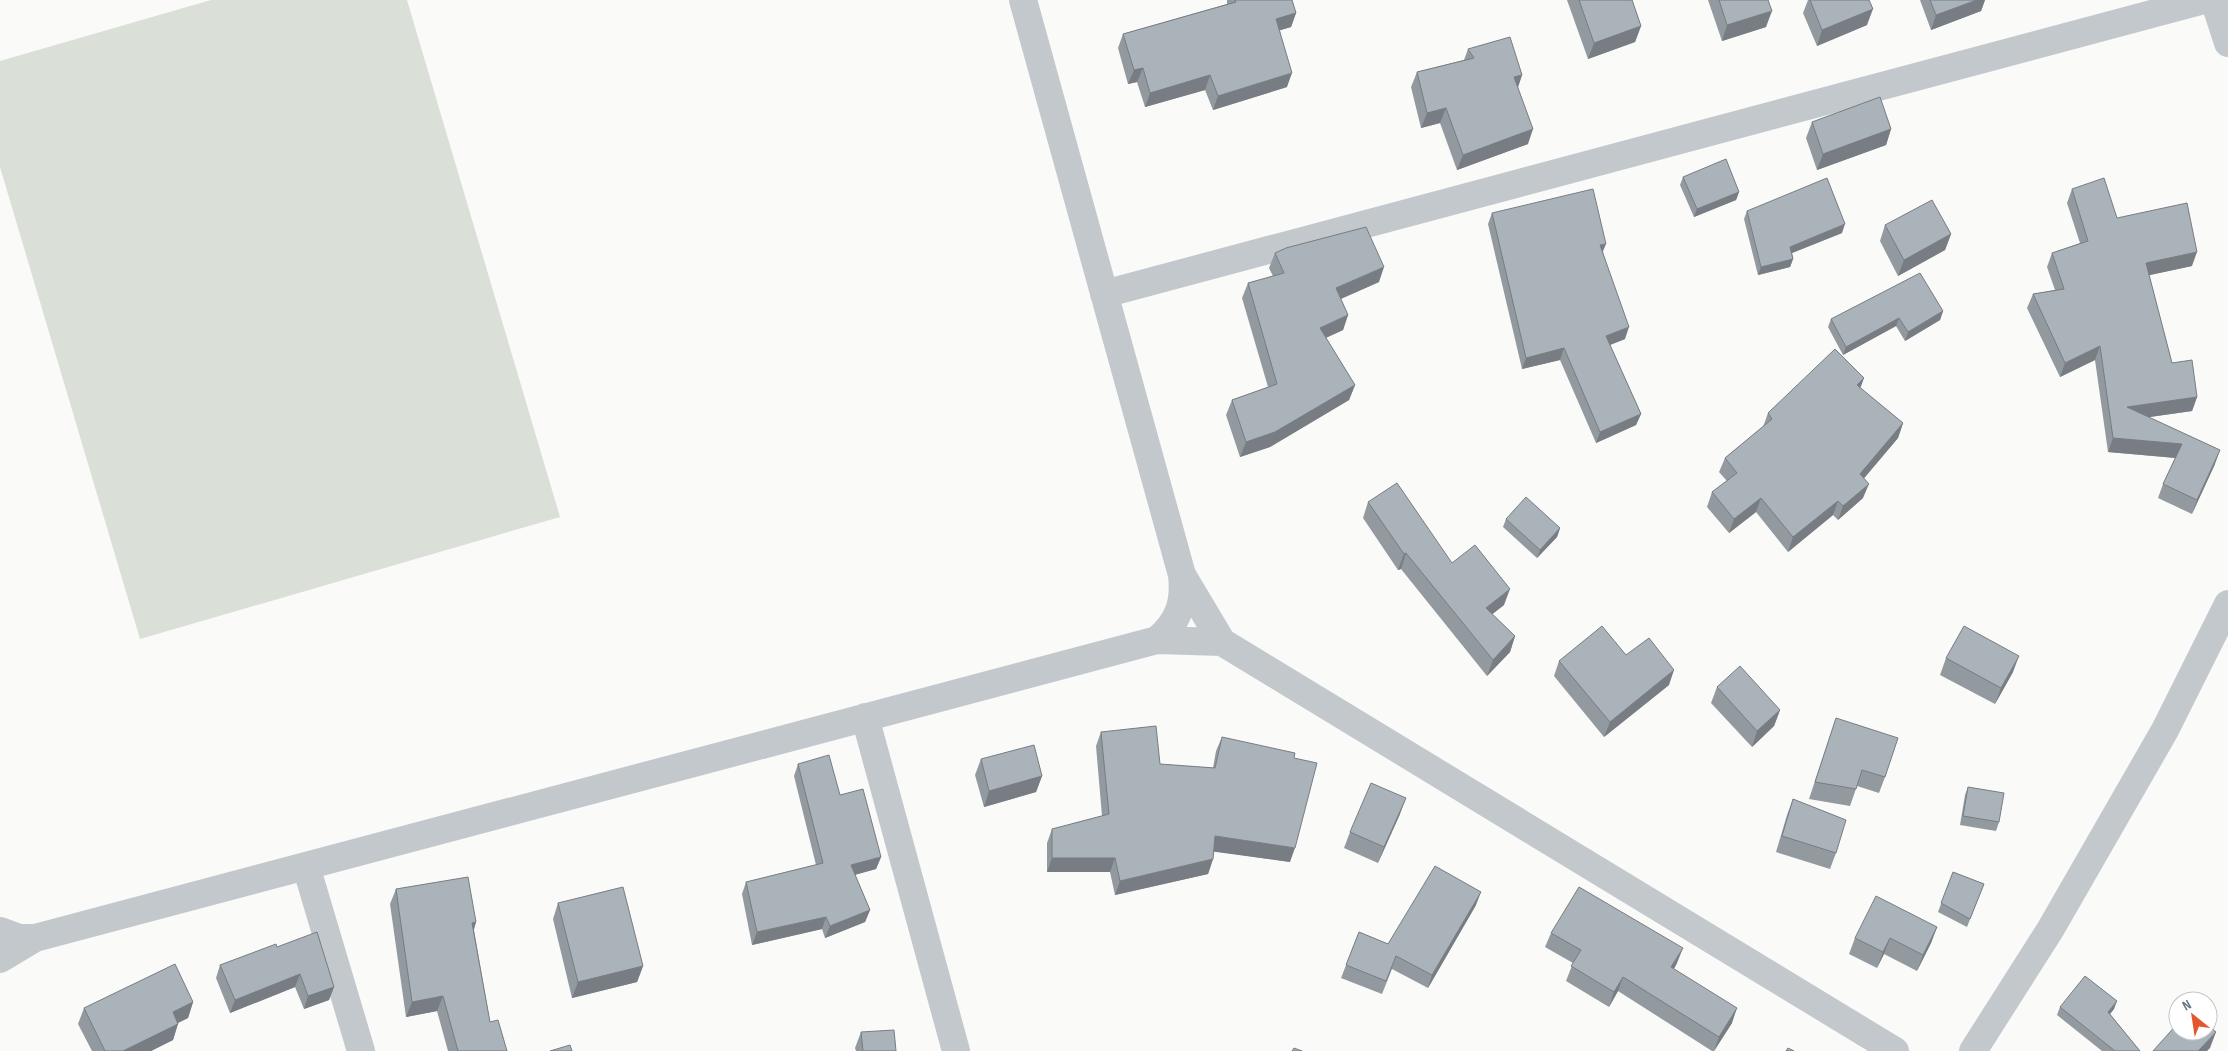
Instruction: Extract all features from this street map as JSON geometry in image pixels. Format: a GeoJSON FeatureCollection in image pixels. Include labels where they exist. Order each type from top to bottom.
{"type":"FeatureCollection","features":[{"type":"Feature","properties":{"kind":"street"},"geometry":{"type":"LineString","coordinates":[[1023,0],[1182,575],[1184,591],[1182,607],[1176,620],[1157,640]]}},
{"type":"Feature","properties":{"kind":"street"},"geometry":{"type":"LineString","coordinates":[[1104,294],[2204,0]]}},
{"type":"Feature","properties":{"kind":"street"},"geometry":{"type":"LineString","coordinates":[[2214,0],[2228,43]]}},
{"type":"Feature","properties":{"kind":"street"},"geometry":{"type":"LineString","coordinates":[[1182,575],[1222,642],[1895,1051]]}},
{"type":"Feature","properties":{"kind":"street"},"geometry":{"type":"LineString","coordinates":[[1972,1051],[2050,930],[2150,755],[2228,604]]}},
{"type":"Feature","properties":{"kind":"street"},"geometry":{"type":"LineString","coordinates":[[0,931],[19,938],[35,938],[1157,640],[1222,642]]}},
{"type":"Feature","properties":{"kind":"street"},"geometry":{"type":"LineString","coordinates":[[865,718],[956,1051]]}},
{"type":"Feature","properties":{"kind":"street"},"geometry":{"type":"LineString","coordinates":[[306,866],[360,1051]]}},
{"type":"Feature","properties":{"kind":"street"},"geometry":{"type":"LineString","coordinates":[[0,959],[35,938]]}},
{"type":"Feature","properties":{"kind":"shaded area"},"geometry":{"type":"Polygon","coordinates":[[[211,0],[407,0],[560,517],[140,639],[0,167],[0,61],[211,0]]]}},
{"type":"Feature","properties":{"kind":"building"},"geometry":{"type":"Polygon","coordinates":[[[1235,0],[1292,0],[1296,13],[1276,19],[1292,73],[1218,96],[1210,75],[1150,93],[1143,68],[1134,70],[1123,34],[1236,2],[1235,0]]]}},
{"type":"Feature","properties":{"kind":"building"},"geometry":{"type":"Polygon","coordinates":[[[1579,0],[1632,0],[1641,26],[1594,43],[1579,0]]]}},
{"type":"Feature","properties":{"kind":"building"},"geometry":{"type":"Polygon","coordinates":[[[1719,0],[1768,0],[1772,11],[1727,25],[1719,0]]]}},
{"type":"Feature","properties":{"kind":"building"},"geometry":{"type":"Polygon","coordinates":[[[1810,0],[1869,0],[1873,9],[1822,30],[1810,0]]]}},
{"type":"Feature","properties":{"kind":"building"},"geometry":{"type":"Polygon","coordinates":[[[1930,0],[1977,0],[1936,15],[1930,0]]]}},
{"type":"Feature","properties":{"kind":"building"},"geometry":{"type":"Polygon","coordinates":[[[1510,37],[1522,75],[1514,77],[1533,129],[1463,155],[1446,108],[1427,113],[1417,72],[1474,58],[1468,49],[1510,37]]]}},
{"type":"Feature","properties":{"kind":"building"},"geometry":{"type":"Polygon","coordinates":[[[1880,97],[1891,129],[1823,154],[1812,122],[1880,97]]]}},
{"type":"Feature","properties":{"kind":"building"},"geometry":{"type":"Polygon","coordinates":[[[1726,159],[1739,192],[1697,209],[1683,177],[1726,159]]]}},
{"type":"Feature","properties":{"kind":"building"},"geometry":{"type":"Polygon","coordinates":[[[1827,178],[1845,224],[1790,247],[1793,259],[1761,267],[1747,211],[1827,178]]]}},
{"type":"Feature","properties":{"kind":"building"},"geometry":{"type":"Polygon","coordinates":[[[2104,178],[2117,218],[2187,203],[2197,252],[2146,263],[2172,363],[2192,360],[2197,397],[2127,407],[2220,450],[2197,500],[2163,484],[2182,444],[2113,438],[2100,346],[2065,363],[2033,294],[2064,289],[2052,253],[2088,241],[2072,189],[2104,178]]]}},
{"type":"Feature","properties":{"kind":"building"},"geometry":{"type":"Polygon","coordinates":[[[1593,189],[1606,244],[1600,245],[1629,327],[1606,336],[1641,414],[1600,432],[1564,348],[1526,358],[1492,213],[1593,189]]]}},
{"type":"Feature","properties":{"kind":"building"},"geometry":{"type":"Polygon","coordinates":[[[1932,200],[1951,234],[1904,260],[1885,225],[1932,200]]]}},
{"type":"Feature","properties":{"kind":"building"},"geometry":{"type":"Polygon","coordinates":[[[1366,227],[1384,267],[1336,288],[1348,315],[1320,328],[1355,385],[1275,432],[1246,442],[1232,400],[1277,384],[1248,283],[1284,273],[1275,253],[1286,248],[1366,227]]]}},
{"type":"Feature","properties":{"kind":"building"},"geometry":{"type":"Polygon","coordinates":[[[1920,273],[1943,311],[1908,332],[1899,318],[1846,347],[1831,319],[1920,273]]]}},
{"type":"Feature","properties":{"kind":"building"},"geometry":{"type":"Polygon","coordinates":[[[1835,349],[1864,378],[1857,385],[1903,423],[1860,474],[1869,484],[1843,506],[1838,501],[1793,537],[1761,498],[1734,519],[1712,492],[1737,473],[1725,458],[1772,419],[1768,413],[1835,349]]]}},
{"type":"Feature","properties":{"kind":"building"},"geometry":{"type":"Polygon","coordinates":[[[1397,483],[1452,563],[1475,545],[1510,589],[1486,608],[1515,636],[1493,660],[1406,553],[1404,554],[1368,502],[1397,483]]]}},
{"type":"Feature","properties":{"kind":"building"},"geometry":{"type":"Polygon","coordinates":[[[1526,497],[1560,528],[1540,550],[1506,519],[1526,497]]]}},
{"type":"Feature","properties":{"kind":"building"},"geometry":{"type":"Polygon","coordinates":[[[1602,626],[1626,655],[1649,638],[1674,670],[1610,722],[1559,661],[1602,626]]]}},
{"type":"Feature","properties":{"kind":"building"},"geometry":{"type":"Polygon","coordinates":[[[1964,626],[2019,656],[2001,688],[1946,658],[1964,626]]]}},
{"type":"Feature","properties":{"kind":"building"},"geometry":{"type":"Polygon","coordinates":[[[1740,666],[1780,710],[1757,731],[1717,687],[1740,666]]]}},
{"type":"Feature","properties":{"kind":"building"},"geometry":{"type":"Polygon","coordinates":[[[1836,718],[1898,738],[1885,777],[1862,770],[1856,789],[1815,782],[1836,718]]]}},
{"type":"Feature","properties":{"kind":"building"},"geometry":{"type":"Polygon","coordinates":[[[1156,726],[1160,764],[1215,768],[1222,737],[1295,753],[1294,758],[1317,763],[1295,848],[1215,836],[1213,859],[1120,881],[1115,858],[1052,858],[1052,829],[1109,814],[1101,732],[1156,726]]]}},
{"type":"Feature","properties":{"kind":"building"},"geometry":{"type":"Polygon","coordinates":[[[1034,745],[1042,776],[989,791],[981,759],[1034,745]]]}},
{"type":"Feature","properties":{"kind":"building"},"geometry":{"type":"Polygon","coordinates":[[[829,755],[840,795],[863,789],[881,857],[851,865],[870,910],[830,926],[826,917],[757,932],[746,882],[823,863],[798,764],[829,755]]]}},
{"type":"Feature","properties":{"kind":"building"},"geometry":{"type":"Polygon","coordinates":[[[1371,783],[1406,798],[1384,847],[1350,832],[1371,783]]]}},
{"type":"Feature","properties":{"kind":"building"},"geometry":{"type":"Polygon","coordinates":[[[1968,787],[2004,793],[1999,822],[1963,816],[1968,787]]]}},
{"type":"Feature","properties":{"kind":"building"},"geometry":{"type":"Polygon","coordinates":[[[1793,799],[1846,820],[1836,853],[1782,836],[1793,799]]]}},
{"type":"Feature","properties":{"kind":"building"},"geometry":{"type":"Polygon","coordinates":[[[1435,866],[1481,892],[1432,975],[1396,956],[1386,981],[1346,965],[1359,932],[1388,944],[1435,866]]]}},
{"type":"Feature","properties":{"kind":"building"},"geometry":{"type":"Polygon","coordinates":[[[1953,872],[1984,884],[1970,919],[1941,903],[1953,872]]]}},
{"type":"Feature","properties":{"kind":"building"},"geometry":{"type":"Polygon","coordinates":[[[468,877],[476,922],[472,923],[490,1022],[498,1020],[507,1051],[458,1051],[443,996],[412,1002],[396,889],[468,877]]]}},
{"type":"Feature","properties":{"kind":"building"},"geometry":{"type":"Polygon","coordinates":[[[623,887],[643,966],[578,982],[558,903],[623,887]]]}},
{"type":"Feature","properties":{"kind":"building"},"geometry":{"type":"Polygon","coordinates":[[[1579,887],[1683,948],[1671,967],[1737,1008],[1719,1037],[1623,977],[1614,992],[1571,966],[1581,950],[1551,933],[1579,887]]]}},
{"type":"Feature","properties":{"kind":"building"},"geometry":{"type":"Polygon","coordinates":[[[1876,896],[1937,927],[1923,955],[1890,938],[1883,952],[1855,938],[1876,896]]]}},
{"type":"Feature","properties":{"kind":"building"},"geometry":{"type":"Polygon","coordinates":[[[317,932],[334,987],[308,996],[300,974],[235,1000],[220,965],[276,944],[277,947],[317,932]]]}},
{"type":"Feature","properties":{"kind":"building"},"geometry":{"type":"Polygon","coordinates":[[[175,964],[193,1002],[173,1012],[178,1024],[123,1051],[105,1051],[84,1008],[175,964]]]}},
{"type":"Feature","properties":{"kind":"building"},"geometry":{"type":"Polygon","coordinates":[[[2085,976],[2117,1001],[2108,1012],[2140,1051],[2115,1051],[2060,1007],[2085,976]]]}},
{"type":"Feature","properties":{"kind":"building"},"geometry":{"type":"Polygon","coordinates":[[[894,1030],[896,1051],[863,1051],[861,1032],[894,1030]]]}},
{"type":"Feature","properties":{"kind":"building"},"geometry":{"type":"Polygon","coordinates":[[[2168,1034],[2168,1041],[2207,1041],[2198,1051],[2153,1051],[2168,1034]]]}},
{"type":"Feature","properties":{"kind":"building"},"geometry":{"type":"Polygon","coordinates":[[[570,1045],[572,1051],[550,1051],[570,1045]]]}}]}
